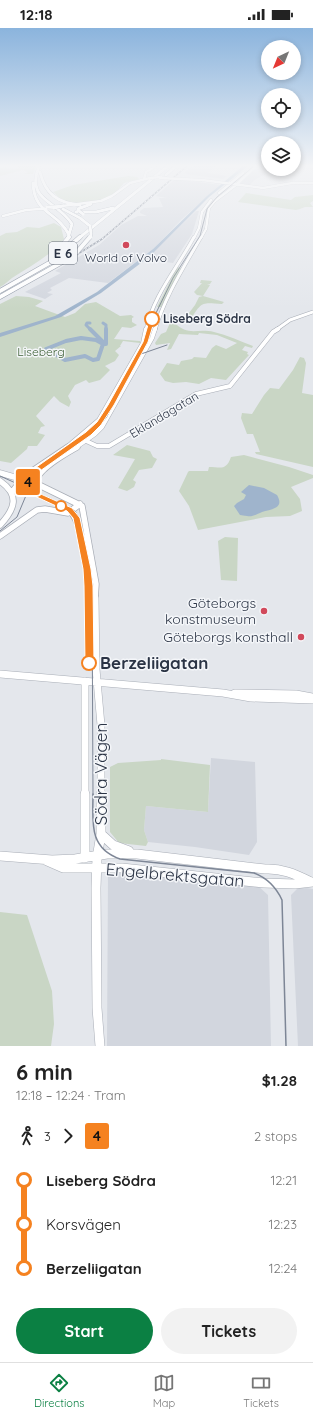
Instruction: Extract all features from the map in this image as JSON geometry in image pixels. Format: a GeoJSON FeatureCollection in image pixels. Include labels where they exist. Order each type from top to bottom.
{"type":"FeatureCollection","features":[{"type":"Feature","properties":{"kind":"highway"},"geometry":{"type":"LineString","coordinates":[[49,214],[64,225],[69,235]]}},
{"type":"Feature","properties":{"kind":"highway"},"geometry":{"type":"LineString","coordinates":[[29,275],[56,254],[69,235],[72,224],[69,219],[62,214]]}},
{"type":"Feature","properties":{"kind":"highway"},"geometry":{"type":"LineString","coordinates":[[74,214],[90,224]]}},
{"type":"Feature","properties":{"kind":"highway"},"geometry":{"type":"LineString","coordinates":[[42,274],[66,260],[84,246],[89,240],[92,231],[90,224],[82,214]]}},
{"type":"Feature","properties":{"kind":"highway","name":"E 6"},"geometry":{"type":"LineString","coordinates":[[0,292],[60,256],[90,224],[106,214]]}},
{"type":"Feature","properties":{"kind":"highway","name":"E 6"},"geometry":{"type":"LineString","coordinates":[[0,297],[42,274],[65,257],[92,229],[113,214]]}},
{"type":"Feature","properties":{"kind":"main road"},"geometry":{"type":"LineString","coordinates":[[64,452],[83,439],[97,423],[106,408],[143,343],[151,312],[196,232],[203,214]]}},
{"type":"Feature","properties":{"kind":"main road"},"geometry":{"type":"LineString","coordinates":[[0,473],[14,477],[25,476],[39,470],[102,427],[152,338],[162,311],[179,275],[206,229],[208,214]]}},
{"type":"Feature","properties":{"kind":"main road","name":"Eklandagatan"},"geometry":{"type":"LineString","coordinates":[[83,439],[104,447],[113,445],[196,394],[230,386],[273,332],[292,320],[313,312]]}},
{"type":"Feature","properties":{"kind":"main road"},"geometry":{"type":"LineString","coordinates":[[0,536],[37,510],[45,509],[66,513],[80,504],[39,485],[36,481],[39,470]]}},
{"type":"Feature","properties":{"kind":"main road"},"geometry":{"type":"LineString","coordinates":[[0,524],[10,512],[13,505],[13,494],[25,476]]}},
{"type":"Feature","properties":{"kind":"main road"},"geometry":{"type":"LineString","coordinates":[[0,481],[6,485],[13,494]]}},
{"type":"Feature","properties":{"kind":"main road","name":"Södra Vägen"},"geometry":{"type":"LineString","coordinates":[[80,504],[83,509],[96,584],[96,669],[101,724],[101,834],[97,855],[97,1008],[100,1046]]}},
{"type":"Feature","properties":{"kind":"main road"},"geometry":{"type":"LineString","coordinates":[[71,511],[75,515],[78,523],[87,569],[89,615]]}},
{"type":"Feature","properties":{"kind":"main road"},"geometry":{"type":"LineString","coordinates":[[0,674],[223,693],[313,698]]}},
{"type":"Feature","properties":{"kind":"main road","name":"Södra Vägen"},"geometry":{"type":"LineString","coordinates":[[85,681],[85,858]]}},
{"type":"Feature","properties":{"kind":"main road","name":"Engelbrektsgatan"},"geometry":{"type":"LineString","coordinates":[[101,834],[106,841],[116,848],[137,854]]}},
{"type":"Feature","properties":{"kind":"main road","name":"Engelbrektsgatan"},"geometry":{"type":"LineString","coordinates":[[0,856],[44,859],[85,858],[97,855],[137,854],[265,869],[273,868],[295,874],[311,882]]}},
{"type":"Feature","properties":{"kind":"main road","name":"Engelbrektsgatan"},"geometry":{"type":"LineString","coordinates":[[44,859],[63,868],[122,868],[264,883],[295,884],[311,882]]}},
{"type":"Feature","properties":{"kind":"shaded area"},"geometry":{"type":"Polygon","coordinates":[[[141,214],[188,214],[153,249],[108,283],[69,278],[50,288],[52,290],[47,293],[53,294],[45,299],[25,292],[61,273],[55,271],[99,245],[121,225],[138,216],[147,216],[141,214]]]}},
{"type":"Feature","properties":{"kind":"shaded area"},"geometry":{"type":"Polygon","coordinates":[[[193,214],[198,214],[192,234],[173,263],[146,259],[193,214]]]}},
{"type":"Feature","properties":{"kind":"shaded area"},"geometry":{"type":"Polygon","coordinates":[[[211,758],[255,762],[257,842],[249,855],[148,842],[144,830],[146,806],[208,812],[211,758]]]}},
{"type":"Feature","properties":{"kind":"shaded area"},"geometry":{"type":"Polygon","coordinates":[[[111,871],[257,885],[268,895],[271,1046],[107,1046],[108,875],[111,871]]]}},
{"type":"Feature","properties":{"kind":"shaded area"},"geometry":{"type":"Polygon","coordinates":[[[299,887],[313,889],[313,1046],[298,1046],[291,895],[299,887]]]}},
{"type":"Feature","properties":{"kind":"green space"},"geometry":{"type":"Polygon","coordinates":[[[54,223],[61,227],[64,239],[59,245],[46,256],[0,287],[0,236],[6,233],[17,232],[27,227],[39,228],[54,223]]]}},
{"type":"Feature","properties":{"kind":"green space"},"geometry":{"type":"Polygon","coordinates":[[[177,267],[181,268],[161,307],[157,307],[177,267]]]}},
{"type":"Feature","properties":{"kind":"green space"},"geometry":{"type":"Polygon","coordinates":[[[201,280],[212,281],[210,284],[207,284],[210,285],[203,296],[197,295],[194,292],[202,283],[200,283],[201,280]]]}},
{"type":"Feature","properties":{"kind":"green space","name":"Liseberg"},"geometry":{"type":"Polygon","coordinates":[[[16,296],[29,297],[43,301],[35,306],[65,317],[75,313],[85,304],[96,302],[120,316],[131,315],[134,317],[132,318],[132,322],[137,325],[131,328],[122,327],[114,339],[140,341],[140,343],[123,341],[121,346],[115,351],[119,355],[115,361],[105,366],[110,370],[100,380],[89,383],[86,380],[75,385],[68,396],[71,402],[69,407],[60,402],[54,396],[36,416],[45,426],[41,427],[38,433],[45,435],[37,446],[28,446],[27,449],[11,463],[0,461],[0,304],[16,296]]]}},
{"type":"Feature","properties":{"kind":"green space"},"geometry":{"type":"Polygon","coordinates":[[[203,296],[224,302],[222,304],[202,304],[190,320],[181,318],[174,322],[179,327],[188,331],[214,332],[229,336],[253,346],[252,348],[245,346],[242,350],[248,352],[247,354],[249,355],[226,380],[211,378],[199,384],[186,382],[173,383],[165,381],[160,374],[167,363],[179,365],[181,361],[192,359],[194,357],[206,358],[212,348],[216,345],[226,349],[237,343],[217,335],[199,333],[198,335],[179,334],[171,349],[167,350],[170,343],[156,345],[155,343],[161,334],[166,332],[173,316],[186,317],[199,297],[203,296]]]}},
{"type":"Feature","properties":{"kind":"green space"},"geometry":{"type":"Polygon","coordinates":[[[300,357],[304,358],[306,363],[302,393],[313,395],[313,467],[256,454],[255,452],[260,452],[253,434],[247,434],[241,418],[242,413],[252,414],[270,388],[279,389],[293,370],[300,357]]]}},
{"type":"Feature","properties":{"kind":"green space"},"geometry":{"type":"Polygon","coordinates":[[[127,445],[150,451],[153,457],[157,459],[152,468],[139,470],[133,480],[136,482],[134,487],[127,491],[118,488],[135,459],[113,455],[127,445]]]}},
{"type":"Feature","properties":{"kind":"green space"},"geometry":{"type":"Polygon","coordinates":[[[244,455],[313,475],[313,478],[291,487],[300,499],[302,511],[290,516],[266,517],[198,530],[189,506],[179,491],[188,472],[208,471],[209,467],[220,468],[227,464],[231,457],[244,455]]]}},
{"type":"Feature","properties":{"kind":"green space"},"geometry":{"type":"Polygon","coordinates":[[[225,537],[238,538],[237,581],[221,580],[218,541],[225,537]]]}},
{"type":"Feature","properties":{"kind":"green space"},"geometry":{"type":"Polygon","coordinates":[[[161,759],[210,765],[208,812],[146,806],[144,830],[148,842],[146,846],[119,843],[110,832],[110,767],[118,763],[161,759]]]}},
{"type":"Feature","properties":{"kind":"green space"},"geometry":{"type":"Polygon","coordinates":[[[0,912],[27,915],[52,991],[54,1024],[51,1046],[0,1046],[0,912]]]}},
{"type":"Feature","properties":{"kind":"water"},"geometry":{"type":"Polygon","coordinates":[[[189,214],[192,214],[149,257],[101,293],[61,317],[0,337],[0,333],[55,316],[97,292],[153,249],[189,214]]]}},
{"type":"Feature","properties":{"kind":"water"},"geometry":{"type":"Polygon","coordinates":[[[249,485],[264,488],[277,495],[279,500],[278,506],[253,516],[240,515],[234,506],[244,499],[246,495],[241,492],[249,485]]]}},
{"type":"Feature","properties":{"kind":"waterway"},"geometry":{"type":"LineString","coordinates":[[90,323],[87,323],[86,325],[104,343],[103,344]]}},
{"type":"Feature","properties":{"kind":"waterway"},"geometry":{"type":"LineString","coordinates":[[103,323],[106,325],[106,344],[103,344]]}},
{"type":"Feature","properties":{"kind":"waterway"},"geometry":{"type":"LineString","coordinates":[[81,338],[96,340],[103,344],[98,359],[93,360],[85,356],[65,360],[46,349],[66,341],[81,338]]}},
{"type":"Feature","properties":{"kind":"tram line"},"geometry":{"type":"LineString","coordinates":[[29,489],[35,474],[94,431],[106,418],[147,343],[156,313],[173,278],[200,236],[206,214]]}},
{"type":"Feature","properties":{"kind":"tram line","name":"4"},"geometry":{"type":"LineString","coordinates":[[89,663],[89,586],[78,523],[74,513],[31,492],[28,489],[28,484],[32,475],[38,469],[88,434],[99,423],[111,405],[145,342],[152,319]]}},
{"type":"Feature","properties":{"kind":"tram line"},"geometry":{"type":"LineString","coordinates":[[141,354],[167,345]]}},
{"type":"Feature","properties":{"kind":"tram line"},"geometry":{"type":"LineString","coordinates":[[0,476],[29,489]]}},
{"type":"Feature","properties":{"kind":"tram line"},"geometry":{"type":"LineString","coordinates":[[0,531],[17,517],[29,489]]}},
{"type":"Feature","properties":{"kind":"tram line"},"geometry":{"type":"LineString","coordinates":[[29,489],[71,508],[75,511],[79,518],[92,593],[93,795]]}},
{"type":"Feature","properties":{"kind":"tram line"},"geometry":{"type":"LineString","coordinates":[[93,795],[94,832],[97,841],[102,848],[110,854],[120,859],[254,873],[267,880],[274,887],[282,900],[286,1046]]}},
{"type":"Feature","properties":{"kind":"railway"},"geometry":{"type":"LineString","coordinates":[[68,260],[102,239],[132,214]]}},
{"type":"Feature","properties":{"kind":"place","name":"World of Volvo"},"geometry":{"type":"Point","coordinates":[126,245]}},
{"type":"Feature","properties":{"kind":"place","name":"Liseberg Södra"},"geometry":{"type":"Point","coordinates":[152,319]}},
{"type":"Feature","properties":{"kind":"place","name":"Göteborgs konstmuseum"},"geometry":{"type":"Point","coordinates":[264,611]}},
{"type":"Feature","properties":{"kind":"place","name":"Göteborgs konsthall"},"geometry":{"type":"Point","coordinates":[301,637]}},
{"type":"Feature","properties":{"kind":"place","name":"Berzeliigatan"},"geometry":{"type":"Point","coordinates":[89,663]}}]}
